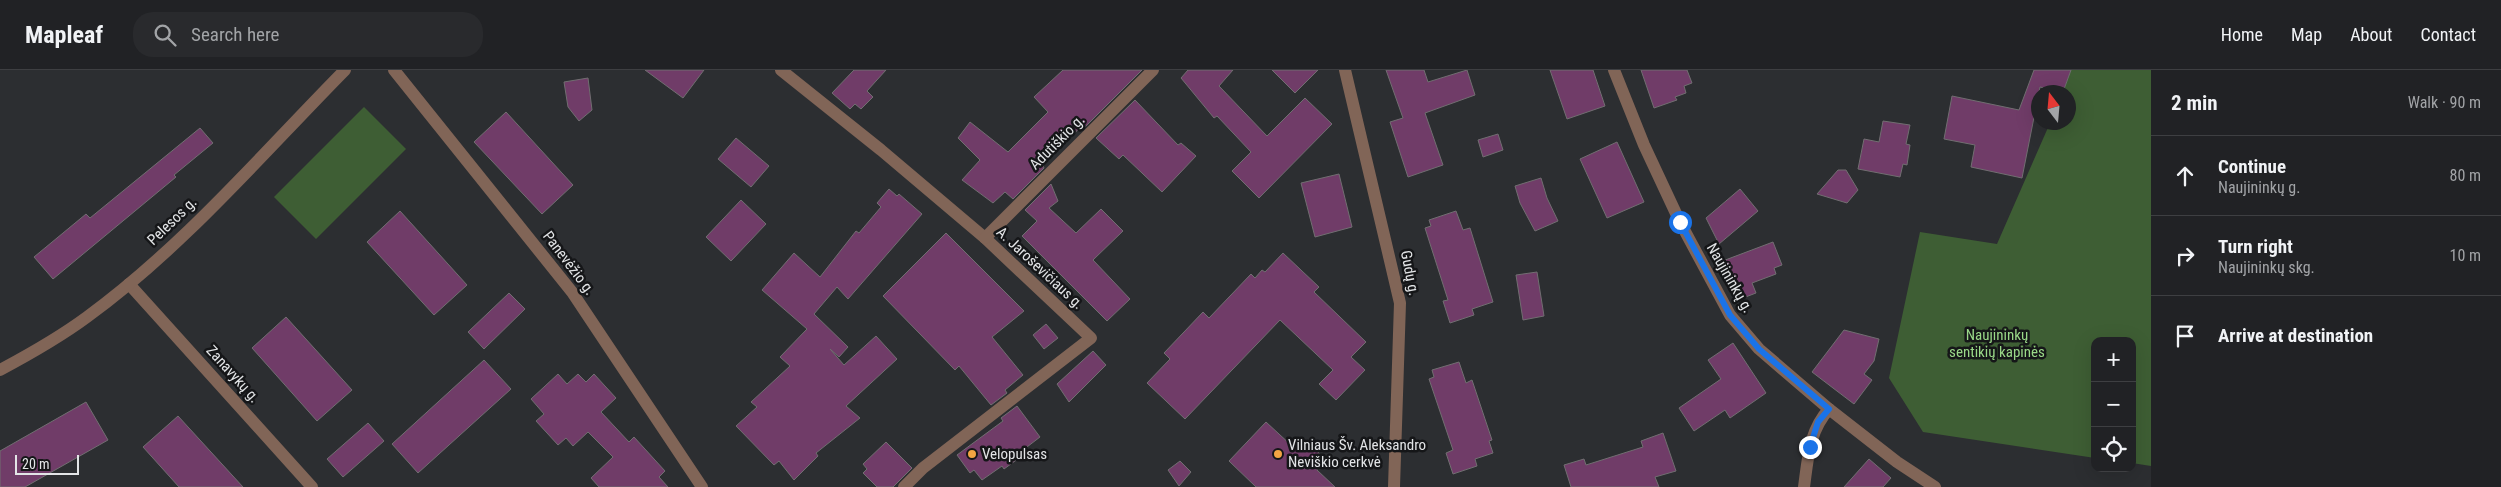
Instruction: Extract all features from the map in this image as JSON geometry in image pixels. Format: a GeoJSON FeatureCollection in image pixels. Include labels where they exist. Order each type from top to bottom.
{"type":"FeatureCollection","features":[{"type":"Feature","properties":{"kind":"street","name":"Pelesos g."},"geometry":{"type":"LineString","coordinates":[[0,370],[43,347],[73,327],[129,284],[190,228],[345,70]]}},
{"type":"Feature","properties":{"kind":"street","name":"Panevėžio g."},"geometry":{"type":"LineString","coordinates":[[394,70],[572,292],[702,487]]}},
{"type":"Feature","properties":{"kind":"street","name":"A. Jaroševičiaus g."},"geometry":{"type":"LineString","coordinates":[[781,70],[881,150],[984,238],[1092,338],[923,468],[904,487]]}},
{"type":"Feature","properties":{"kind":"street","name":"Adutiškio g."},"geometry":{"type":"LineString","coordinates":[[984,238],[1153,70]]}},
{"type":"Feature","properties":{"kind":"street","name":"Gudų g."},"geometry":{"type":"LineString","coordinates":[[1345,70],[1400,303],[1394,487]]}},
{"type":"Feature","properties":{"kind":"street","name":"Naujininkų g."},"geometry":{"type":"LineString","coordinates":[[1614,70],[1644,145],[1680,222],[1730,315],[1759,349],[1829,409],[1897,462],[1935,487]]}},
{"type":"Feature","properties":{"kind":"street","name":"Zanavykų g."},"geometry":{"type":"LineString","coordinates":[[129,284],[312,487]]}},
{"type":"Feature","properties":{"kind":"street"},"geometry":{"type":"LineString","coordinates":[[1804,487],[1810,447],[1818,422],[1829,409]]}},
{"type":"Feature","properties":{"kind":"green space","name":"Naujininkų sentikių kapinės"},"geometry":{"type":"Polygon","coordinates":[[[2071,70],[2151,70],[2151,466],[2136,464],[2136,337],[2091,337],[2091,457],[1923,432],[1889,378],[1920,232],[1997,244],[2047,130],[2076,130],[2076,85],[2066,85],[2071,70]]]}},
{"type":"Feature","properties":{"kind":"green space"},"geometry":{"type":"Polygon","coordinates":[[[364,107],[406,149],[316,239],[274,197],[364,107]]]}},
{"type":"Feature","properties":{"kind":"building"},"geometry":{"type":"Polygon","coordinates":[[[645,70],[704,70],[683,98],[645,70]]]}},
{"type":"Feature","properties":{"kind":"building"},"geometry":{"type":"Polygon","coordinates":[[[854,70],[886,70],[867,91],[873,97],[861,109],[855,104],[850,109],[832,93],[854,70]]]}},
{"type":"Feature","properties":{"kind":"building"},"geometry":{"type":"Polygon","coordinates":[[[1063,70],[1142,70],[1085,127],[1083,125],[1066,141],[1063,137],[1040,159],[1044,168],[1013,199],[1005,192],[993,203],[962,180],[980,160],[958,138],[970,122],[1008,152],[1048,112],[1034,97],[1063,70]]]}},
{"type":"Feature","properties":{"kind":"building"},"geometry":{"type":"Polygon","coordinates":[[[1188,70],[1233,70],[1219,86],[1267,136],[1305,98],[1332,124],[1259,198],[1232,171],[1251,152],[1217,116],[1214,118],[1181,78],[1188,70]]]}},
{"type":"Feature","properties":{"kind":"building"},"geometry":{"type":"Polygon","coordinates":[[[1272,70],[1318,70],[1295,93],[1272,70]]]}},
{"type":"Feature","properties":{"kind":"building"},"geometry":{"type":"Polygon","coordinates":[[[1386,70],[1424,70],[1428,82],[1467,70],[1475,95],[1425,113],[1443,165],[1408,177],[1390,122],[1403,118],[1386,70]]]}},
{"type":"Feature","properties":{"kind":"building"},"geometry":{"type":"Polygon","coordinates":[[[1550,70],[1593,70],[1605,106],[1567,119],[1550,70]]]}},
{"type":"Feature","properties":{"kind":"building"},"geometry":{"type":"Polygon","coordinates":[[[1641,70],[1687,70],[1692,83],[1684,86],[1686,93],[1675,97],[1677,100],[1654,108],[1641,70]]]}},
{"type":"Feature","properties":{"kind":"building"},"geometry":{"type":"Polygon","coordinates":[[[2034,70],[2071,70],[2066,85],[2031,85],[2031,130],[2022,178],[1971,167],[1975,145],[1944,139],[1952,96],[2019,110],[2034,70]]]}},
{"type":"Feature","properties":{"kind":"building"},"geometry":{"type":"Polygon","coordinates":[[[588,78],[592,110],[579,121],[568,107],[564,82],[588,78]]]}},
{"type":"Feature","properties":{"kind":"building"},"geometry":{"type":"Polygon","coordinates":[[[1135,100],[1178,145],[1181,143],[1196,156],[1162,192],[1123,155],[1119,159],[1096,138],[1135,100]]]}},
{"type":"Feature","properties":{"kind":"building"},"geometry":{"type":"Polygon","coordinates":[[[506,112],[573,185],[542,214],[474,142],[506,112]]]}},
{"type":"Feature","properties":{"kind":"building"},"geometry":{"type":"Polygon","coordinates":[[[1883,121],[1910,125],[1906,144],[1910,145],[1907,165],[1903,164],[1900,177],[1858,169],[1864,139],[1879,142],[1883,121]]]}},
{"type":"Feature","properties":{"kind":"building"},"geometry":{"type":"Polygon","coordinates":[[[200,128],[213,143],[174,175],[176,177],[53,279],[34,257],[86,214],[90,218],[200,128]]]}},
{"type":"Feature","properties":{"kind":"building"},"geometry":{"type":"Polygon","coordinates":[[[1498,134],[1503,150],[1483,157],[1478,140],[1498,134]]]}},
{"type":"Feature","properties":{"kind":"building"},"geometry":{"type":"Polygon","coordinates":[[[736,138],[769,166],[751,187],[718,159],[736,138]]]}},
{"type":"Feature","properties":{"kind":"building"},"geometry":{"type":"Polygon","coordinates":[[[1617,142],[1644,202],[1607,218],[1580,159],[1617,142]]]}},
{"type":"Feature","properties":{"kind":"building"},"geometry":{"type":"Polygon","coordinates":[[[1838,170],[1846,170],[1858,190],[1847,203],[1817,194],[1838,170]]]}},
{"type":"Feature","properties":{"kind":"building"},"geometry":{"type":"Polygon","coordinates":[[[1339,174],[1352,227],[1315,237],[1301,183],[1339,174]]]}},
{"type":"Feature","properties":{"kind":"building"},"geometry":{"type":"Polygon","coordinates":[[[1541,178],[1547,198],[1558,221],[1535,231],[1520,203],[1515,186],[1541,178]]]}},
{"type":"Feature","properties":{"kind":"building"},"geometry":{"type":"Polygon","coordinates":[[[1051,184],[1058,201],[1049,208],[1076,233],[1101,209],[1123,231],[1093,260],[1130,299],[1107,321],[1022,236],[1037,221],[1025,210],[1051,184]]]}},
{"type":"Feature","properties":{"kind":"building"},"geometry":{"type":"Polygon","coordinates":[[[889,189],[897,196],[899,194],[922,214],[848,299],[837,287],[814,314],[848,347],[839,357],[830,349],[844,365],[876,336],[897,359],[846,406],[860,418],[816,453],[818,456],[794,480],[779,461],[774,465],[736,426],[757,407],[751,402],[790,366],[780,357],[807,329],[762,290],[794,253],[820,277],[856,231],[859,233],[881,207],[877,203],[889,189]]]}},
{"type":"Feature","properties":{"kind":"building"},"geometry":{"type":"Polygon","coordinates":[[[1740,189],[1758,211],[1719,244],[1706,218],[1740,189]]]}},
{"type":"Feature","properties":{"kind":"building"},"geometry":{"type":"Polygon","coordinates":[[[741,200],[766,224],[731,261],[706,237],[741,200]]]}},
{"type":"Feature","properties":{"kind":"building"},"geometry":{"type":"Polygon","coordinates":[[[400,211],[467,285],[434,315],[367,242],[400,211]]]}},
{"type":"Feature","properties":{"kind":"building"},"geometry":{"type":"Polygon","coordinates":[[[1456,211],[1463,230],[1470,228],[1493,302],[1472,309],[1474,315],[1450,323],[1443,301],[1448,300],[1425,228],[1431,226],[1429,220],[1456,211]]]}},
{"type":"Feature","properties":{"kind":"building"},"geometry":{"type":"Polygon","coordinates":[[[946,233],[1024,311],[992,337],[1023,375],[1005,390],[1007,393],[991,405],[959,366],[955,370],[883,296],[946,233]]]}},
{"type":"Feature","properties":{"kind":"building"},"geometry":{"type":"Polygon","coordinates":[[[1773,242],[1782,265],[1774,268],[1776,274],[1752,283],[1756,293],[1735,301],[1720,262],[1773,242]]]}},
{"type":"Feature","properties":{"kind":"building"},"geometry":{"type":"Polygon","coordinates":[[[1283,253],[1319,287],[1314,292],[1366,342],[1351,357],[1365,370],[1336,400],[1319,384],[1333,370],[1280,320],[1185,419],[1147,383],[1170,359],[1164,353],[1203,312],[1209,318],[1251,274],[1255,278],[1262,270],[1265,272],[1283,253]]]}},
{"type":"Feature","properties":{"kind":"building"},"geometry":{"type":"Polygon","coordinates":[[[1537,272],[1544,316],[1523,320],[1516,275],[1537,272]]]}},
{"type":"Feature","properties":{"kind":"building"},"geometry":{"type":"Polygon","coordinates":[[[509,293],[525,309],[484,349],[468,332],[509,293]]]}},
{"type":"Feature","properties":{"kind":"building"},"geometry":{"type":"Polygon","coordinates":[[[286,317],[352,390],[317,421],[252,348],[286,317]]]}},
{"type":"Feature","properties":{"kind":"building"},"geometry":{"type":"Polygon","coordinates":[[[1046,324],[1058,338],[1044,349],[1033,335],[1046,324]]]}},
{"type":"Feature","properties":{"kind":"building"},"geometry":{"type":"Polygon","coordinates":[[[1844,330],[1879,339],[1874,361],[1864,374],[1872,380],[1854,404],[1812,372],[1844,330]]]}},
{"type":"Feature","properties":{"kind":"building"},"geometry":{"type":"Polygon","coordinates":[[[1733,343],[1766,393],[1730,418],[1725,410],[1694,431],[1679,408],[1721,379],[1708,360],[1733,343]]]}},
{"type":"Feature","properties":{"kind":"building"},"geometry":{"type":"Polygon","coordinates":[[[1093,351],[1106,365],[1069,402],[1057,384],[1093,351]]]}},
{"type":"Feature","properties":{"kind":"building"},"geometry":{"type":"Polygon","coordinates":[[[484,360],[511,389],[418,473],[392,444],[484,360]]]}},
{"type":"Feature","properties":{"kind":"building"},"geometry":{"type":"Polygon","coordinates":[[[1459,362],[1466,383],[1472,380],[1492,440],[1489,441],[1493,453],[1475,459],[1477,466],[1453,474],[1446,453],[1453,450],[1429,379],[1434,377],[1432,370],[1459,362]]]}},
{"type":"Feature","properties":{"kind":"building"},"geometry":{"type":"Polygon","coordinates":[[[558,374],[567,384],[578,374],[586,382],[594,374],[616,398],[601,412],[629,442],[634,437],[665,471],[659,477],[668,487],[599,487],[591,478],[613,457],[588,432],[573,446],[566,438],[558,445],[536,421],[544,414],[531,399],[558,374]]]}},
{"type":"Feature","properties":{"kind":"building"},"geometry":{"type":"Polygon","coordinates":[[[86,402],[108,440],[25,487],[0,487],[0,451],[86,402]]]}},
{"type":"Feature","properties":{"kind":"building"},"geometry":{"type":"Polygon","coordinates":[[[1017,406],[1040,437],[1023,450],[1026,453],[1004,469],[1002,466],[982,480],[974,470],[970,473],[957,455],[1003,421],[1001,418],[1017,406]]]}},
{"type":"Feature","properties":{"kind":"building"},"geometry":{"type":"Polygon","coordinates":[[[178,416],[243,487],[179,487],[143,447],[178,416]]]}},
{"type":"Feature","properties":{"kind":"building","name":"Vilniaus Šv. Aleksandro Neviškio cerkvė"},"geometry":{"type":"Polygon","coordinates":[[[1266,422],[1292,446],[1306,442],[1314,444],[1321,457],[1317,470],[1335,487],[1256,487],[1229,461],[1266,422]]]}},
{"type":"Feature","properties":{"kind":"building"},"geometry":{"type":"Polygon","coordinates":[[[368,423],[384,441],[343,477],[327,459],[368,423]]]}},
{"type":"Feature","properties":{"kind":"building"},"geometry":{"type":"Polygon","coordinates":[[[1663,433],[1676,471],[1655,477],[1659,487],[1571,487],[1564,465],[1584,459],[1586,465],[1643,447],[1641,441],[1663,433]]]}},
{"type":"Feature","properties":{"kind":"building"},"geometry":{"type":"Polygon","coordinates":[[[886,442],[912,468],[893,487],[877,487],[863,473],[867,469],[863,464],[886,442]]]}},
{"type":"Feature","properties":{"kind":"building"},"geometry":{"type":"Polygon","coordinates":[[[1869,459],[1891,478],[1883,487],[1844,487],[1869,459]]]}},
{"type":"Feature","properties":{"kind":"building"},"geometry":{"type":"Polygon","coordinates":[[[1180,461],[1191,472],[1179,486],[1168,470],[1180,461]]]}},
{"type":"Feature","properties":{"kind":"place","name":"Velopulsas"},"geometry":{"type":"Point","coordinates":[972,454]}},
{"type":"Feature","properties":{"kind":"place","name":"Vilniaus Šv. Aleksandro Neviškio cerkvė"},"geometry":{"type":"Point","coordinates":[1278,454]}},
{"type":"Feature","properties":{"kind":"route"},"geometry":{"type":"LineString","coordinates":[[1680,222],[1730,315],[1759,349],[1829,409],[1818,422],[1810,447]]}}]}
